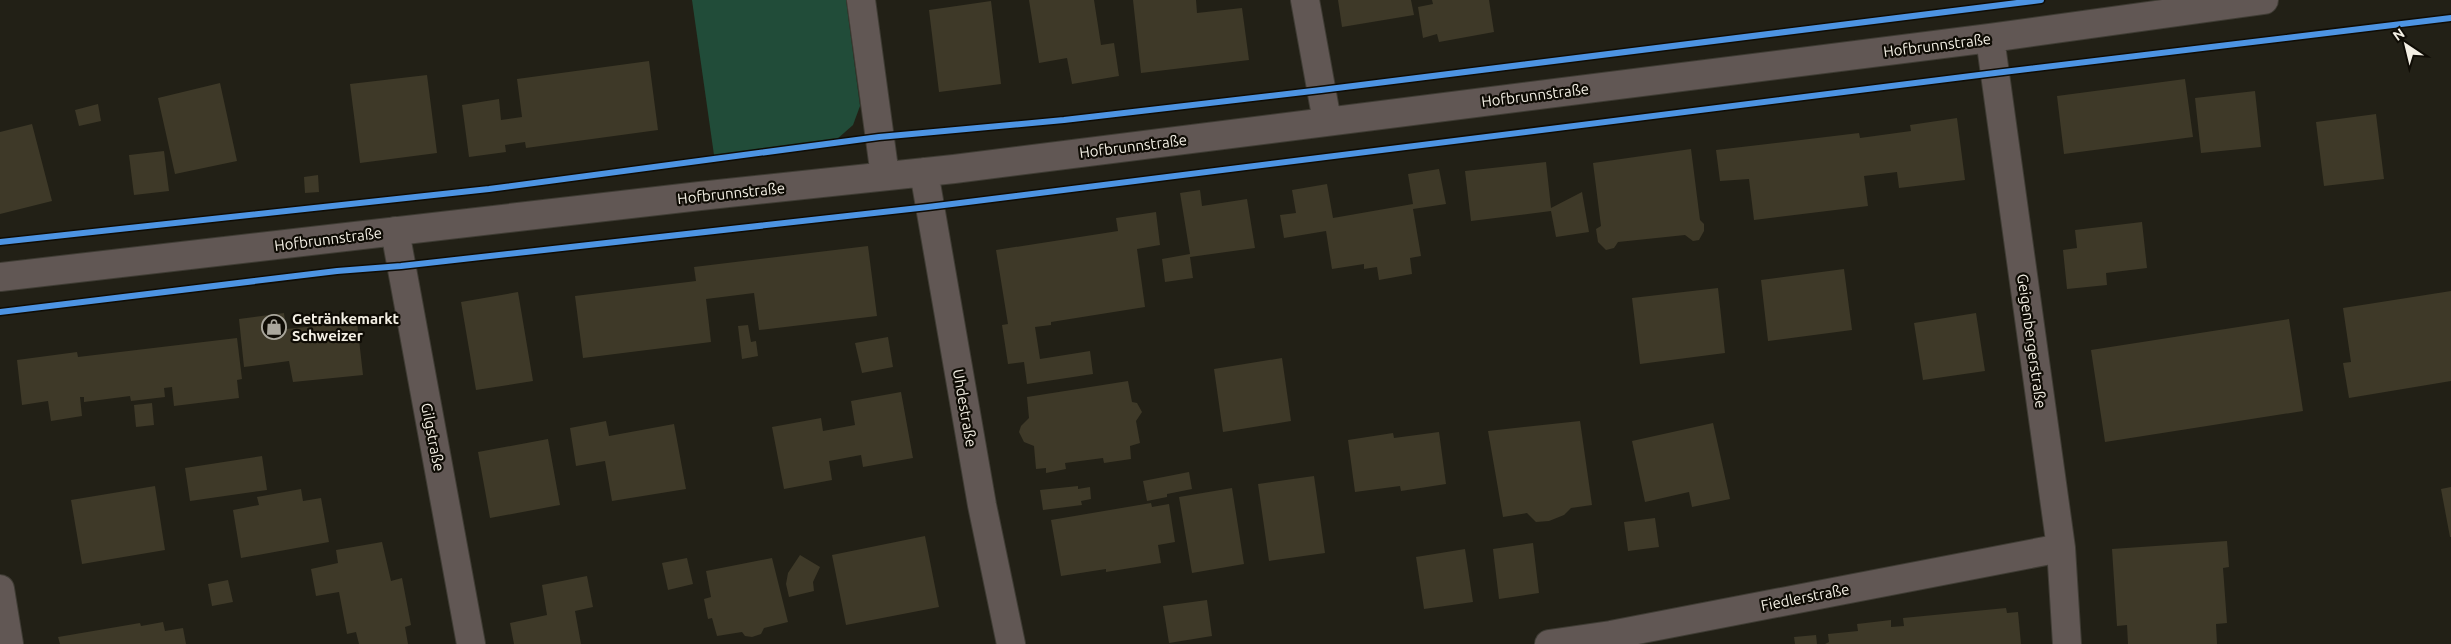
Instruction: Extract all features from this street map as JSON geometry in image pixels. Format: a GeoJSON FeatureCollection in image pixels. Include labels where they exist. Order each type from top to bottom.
{"type":"FeatureCollection","features":[{"type":"Feature","properties":{"kind":"street"},"geometry":{"type":"LineString","coordinates":[[861,0],[885,176]]}},
{"type":"Feature","properties":{"kind":"street"},"geometry":{"type":"LineString","coordinates":[[1305,0],[1327,122]]}},
{"type":"Feature","properties":{"kind":"street","name":"Hofbrunnstraße"},"geometry":{"type":"LineString","coordinates":[[0,277],[924,172],[1990,38],[2234,2],[2264,0]]}},
{"type":"Feature","properties":{"kind":"street","name":"Geigenbergerstraße"},"geometry":{"type":"LineString","coordinates":[[1990,38],[2061,548],[2067,644]]}},
{"type":"Feature","properties":{"kind":"street","name":"Uhdestraße"},"geometry":{"type":"LineString","coordinates":[[924,172],[982,506],[1011,644]]}},
{"type":"Feature","properties":{"kind":"street","name":"Gilgstraße"},"geometry":{"type":"LineString","coordinates":[[395,231],[471,644]]}},
{"type":"Feature","properties":{"kind":"street","name":"Fiedlerstraße"},"geometry":{"type":"LineString","coordinates":[[1549,644],[1611,635],[2061,548]]}},
{"type":"Feature","properties":{"kind":"street"},"geometry":{"type":"LineString","coordinates":[[0,588],[9,644]]}},
{"type":"Feature","properties":{"kind":"green space"},"geometry":{"type":"Polygon","coordinates":[[[692,0],[846,0],[860,106],[853,125],[836,140],[714,155],[692,0]]]}},
{"type":"Feature","properties":{"kind":"building"},"geometry":{"type":"Polygon","coordinates":[[[1029,0],[1094,0],[1101,45],[1114,43],[1119,76],[1072,84],[1067,58],[1039,63],[1029,0]]]}},
{"type":"Feature","properties":{"kind":"building"},"geometry":{"type":"Polygon","coordinates":[[[1133,0],[1196,0],[1197,13],[1242,8],[1249,60],[1141,73],[1133,0]]]}},
{"type":"Feature","properties":{"kind":"building"},"geometry":{"type":"Polygon","coordinates":[[[1338,0],[1411,0],[1414,15],[1342,27],[1338,0]]]}},
{"type":"Feature","properties":{"kind":"building"},"geometry":{"type":"Polygon","coordinates":[[[1432,0],[1489,0],[1494,32],[1439,42],[1437,34],[1423,38],[1418,7],[1433,4],[1432,0]]]}},
{"type":"Feature","properties":{"kind":"building"},"geometry":{"type":"Polygon","coordinates":[[[991,1],[1001,84],[939,92],[929,10],[991,1]]]}},
{"type":"Feature","properties":{"kind":"building"},"geometry":{"type":"Polygon","coordinates":[[[649,61],[658,130],[526,148],[525,142],[505,145],[506,152],[469,157],[462,105],[499,99],[501,120],[522,117],[517,79],[649,61]]]}},
{"type":"Feature","properties":{"kind":"building"},"geometry":{"type":"Polygon","coordinates":[[[427,75],[437,153],[360,163],[350,84],[427,75]]]}},
{"type":"Feature","properties":{"kind":"building"},"geometry":{"type":"Polygon","coordinates":[[[2185,79],[2193,137],[2064,154],[2057,96],[2185,79]]]}},
{"type":"Feature","properties":{"kind":"building"},"geometry":{"type":"Polygon","coordinates":[[[220,83],[237,161],[175,174],[158,98],[220,83]]]}},
{"type":"Feature","properties":{"kind":"building"},"geometry":{"type":"Polygon","coordinates":[[[2255,91],[2261,147],[2201,153],[2195,98],[2255,91]]]}},
{"type":"Feature","properties":{"kind":"building"},"geometry":{"type":"Polygon","coordinates":[[[98,104],[101,121],[79,126],[75,110],[98,104]]]}},
{"type":"Feature","properties":{"kind":"building"},"geometry":{"type":"Polygon","coordinates":[[[2376,114],[2384,179],[2324,186],[2316,122],[2376,114]]]}},
{"type":"Feature","properties":{"kind":"building"},"geometry":{"type":"Polygon","coordinates":[[[1957,118],[1965,180],[1899,188],[1897,172],[1864,176],[1868,206],[1754,220],[1749,179],[1720,181],[1716,150],[1859,133],[1860,138],[1911,131],[1910,125],[1957,118]]]}},
{"type":"Feature","properties":{"kind":"building"},"geometry":{"type":"Polygon","coordinates":[[[32,124],[52,201],[0,214],[0,132],[32,124]]]}},
{"type":"Feature","properties":{"kind":"building"},"geometry":{"type":"Polygon","coordinates":[[[1691,149],[1700,220],[1704,224],[1704,231],[1699,240],[1693,241],[1685,235],[1618,242],[1614,248],[1606,250],[1598,242],[1596,229],[1601,226],[1593,163],[1691,149]]]}},
{"type":"Feature","properties":{"kind":"building"},"geometry":{"type":"Polygon","coordinates":[[[164,151],[169,191],[134,195],[129,155],[164,151]]]}},
{"type":"Feature","properties":{"kind":"building"},"geometry":{"type":"Polygon","coordinates":[[[1546,162],[1551,208],[1582,192],[1589,232],[1556,237],[1551,211],[1471,221],[1465,171],[1546,162]]]}},
{"type":"Feature","properties":{"kind":"building"},"geometry":{"type":"Polygon","coordinates":[[[1439,169],[1446,204],[1413,209],[1421,256],[1410,258],[1412,274],[1379,280],[1377,267],[1364,269],[1364,264],[1332,269],[1326,231],[1284,238],[1280,215],[1296,213],[1292,190],[1327,184],[1333,218],[1413,204],[1408,174],[1439,169]]]}},
{"type":"Feature","properties":{"kind":"building"},"geometry":{"type":"Polygon","coordinates":[[[318,175],[319,192],[305,193],[304,177],[318,175]]]}},
{"type":"Feature","properties":{"kind":"building"},"geometry":{"type":"Polygon","coordinates":[[[1200,190],[1202,206],[1247,199],[1255,248],[1190,257],[1193,278],[1165,282],[1162,259],[1190,254],[1180,193],[1200,190]]]}},
{"type":"Feature","properties":{"kind":"building"},"geometry":{"type":"Polygon","coordinates":[[[1156,212],[1160,245],[1137,249],[1145,307],[1051,322],[1051,325],[1035,327],[1040,359],[1090,351],[1093,374],[1027,384],[1024,362],[1008,364],[1002,325],[1008,324],[996,250],[1118,231],[1116,218],[1156,212]]]}},
{"type":"Feature","properties":{"kind":"building"},"geometry":{"type":"Polygon","coordinates":[[[2142,222],[2147,268],[2106,273],[2107,285],[2067,289],[2063,250],[2077,248],[2075,230],[2142,222]]]}},
{"type":"Feature","properties":{"kind":"building"},"geometry":{"type":"Polygon","coordinates":[[[868,246],[877,316],[759,330],[754,293],[706,299],[711,342],[583,358],[575,296],[696,281],[694,267],[868,246]]]}},
{"type":"Feature","properties":{"kind":"building"},"geometry":{"type":"Polygon","coordinates":[[[1844,269],[1852,330],[1768,341],[1761,280],[1844,269]]]}},
{"type":"Feature","properties":{"kind":"building"},"geometry":{"type":"Polygon","coordinates":[[[1718,288],[1725,353],[1640,364],[1632,298],[1718,288]]]}},
{"type":"Feature","properties":{"kind":"building"},"geometry":{"type":"Polygon","coordinates":[[[2451,291],[2451,381],[2349,398],[2343,363],[2351,362],[2343,308],[2451,291]]]}},
{"type":"Feature","properties":{"kind":"building"},"geometry":{"type":"Polygon","coordinates":[[[518,292],[533,381],[476,390],[461,302],[518,292]]]}},
{"type":"Feature","properties":{"kind":"building"},"geometry":{"type":"Polygon","coordinates":[[[284,313],[286,329],[357,322],[363,375],[293,382],[289,361],[244,367],[239,319],[284,313]]]}},
{"type":"Feature","properties":{"kind":"building"},"geometry":{"type":"Polygon","coordinates":[[[1976,313],[1985,371],[1923,380],[1914,323],[1976,313]]]}},
{"type":"Feature","properties":{"kind":"building"},"geometry":{"type":"Polygon","coordinates":[[[2289,319],[2303,411],[2105,442],[2091,350],[2289,319]]]}},
{"type":"Feature","properties":{"kind":"building"},"geometry":{"type":"Polygon","coordinates":[[[748,325],[751,342],[756,341],[758,356],[742,359],[738,326],[748,325]]]}},
{"type":"Feature","properties":{"kind":"building"},"geometry":{"type":"Polygon","coordinates":[[[888,337],[893,367],[862,373],[855,343],[888,337]]]}},
{"type":"Feature","properties":{"kind":"building"},"geometry":{"type":"Polygon","coordinates":[[[237,338],[242,379],[237,380],[239,398],[174,406],[172,387],[164,388],[165,397],[131,401],[130,396],[84,402],[84,397],[80,397],[82,416],[51,421],[48,401],[22,405],[17,360],[77,352],[78,357],[237,338]]]}},
{"type":"Feature","properties":{"kind":"building"},"geometry":{"type":"Polygon","coordinates":[[[1282,358],[1291,421],[1223,432],[1214,369],[1282,358]]]}},
{"type":"Feature","properties":{"kind":"building"},"geometry":{"type":"Polygon","coordinates":[[[1128,381],[1132,402],[1137,403],[1142,412],[1136,421],[1140,443],[1130,446],[1131,459],[1104,463],[1103,458],[1065,463],[1066,469],[1046,473],[1046,468],[1036,469],[1034,446],[1024,442],[1019,432],[1021,426],[1029,418],[1027,397],[1128,381]]]}},
{"type":"Feature","properties":{"kind":"building"},"geometry":{"type":"Polygon","coordinates":[[[901,392],[913,458],[863,467],[861,455],[829,461],[832,480],[784,489],[772,427],[821,418],[823,431],[855,425],[851,401],[901,392]]]}},
{"type":"Feature","properties":{"kind":"building"},"geometry":{"type":"Polygon","coordinates":[[[152,403],[154,425],[136,427],[134,405],[152,403]]]}},
{"type":"Feature","properties":{"kind":"building"},"geometry":{"type":"Polygon","coordinates":[[[606,421],[609,436],[674,424],[686,489],[612,501],[605,461],[576,466],[570,428],[606,421]]]}},
{"type":"Feature","properties":{"kind":"building"},"geometry":{"type":"Polygon","coordinates":[[[1580,421],[1592,505],[1571,508],[1564,515],[1549,521],[1536,522],[1527,513],[1503,517],[1488,431],[1580,421]]]}},
{"type":"Feature","properties":{"kind":"building"},"geometry":{"type":"Polygon","coordinates":[[[1713,423],[1730,499],[1692,507],[1689,492],[1645,502],[1632,441],[1713,423]]]}},
{"type":"Feature","properties":{"kind":"building"},"geometry":{"type":"Polygon","coordinates":[[[1439,432],[1446,484],[1401,491],[1400,486],[1355,492],[1348,440],[1393,433],[1394,438],[1439,432]]]}},
{"type":"Feature","properties":{"kind":"building"},"geometry":{"type":"Polygon","coordinates":[[[548,439],[560,505],[490,518],[478,452],[548,439]]]}},
{"type":"Feature","properties":{"kind":"building"},"geometry":{"type":"Polygon","coordinates":[[[262,456],[267,490],[190,501],[185,468],[262,456]]]}},
{"type":"Feature","properties":{"kind":"building"},"geometry":{"type":"Polygon","coordinates":[[[1189,472],[1192,489],[1167,494],[1167,497],[1147,501],[1143,481],[1189,472]]]}},
{"type":"Feature","properties":{"kind":"building"},"geometry":{"type":"Polygon","coordinates":[[[1314,476],[1325,553],[1269,561],[1258,484],[1314,476]]]}},
{"type":"Feature","properties":{"kind":"building"},"geometry":{"type":"Polygon","coordinates":[[[155,486],[165,550],[82,564],[71,500],[155,486]]]}},
{"type":"Feature","properties":{"kind":"building"},"geometry":{"type":"Polygon","coordinates":[[[1078,486],[1078,489],[1090,487],[1091,499],[1081,501],[1082,505],[1043,510],[1040,490],[1078,486]]]}},
{"type":"Feature","properties":{"kind":"building"},"geometry":{"type":"Polygon","coordinates":[[[2451,487],[2451,537],[2450,537],[2441,489],[2451,487]]]}},
{"type":"Feature","properties":{"kind":"building"},"geometry":{"type":"Polygon","coordinates":[[[1232,488],[1244,564],[1192,573],[1179,497],[1232,488]]]}},
{"type":"Feature","properties":{"kind":"building"},"geometry":{"type":"Polygon","coordinates":[[[301,489],[303,501],[321,498],[329,542],[241,558],[233,510],[259,505],[257,497],[301,489]]]}},
{"type":"Feature","properties":{"kind":"building"},"geometry":{"type":"Polygon","coordinates":[[[1151,503],[1152,507],[1169,504],[1175,542],[1158,545],[1161,563],[1106,572],[1106,569],[1061,576],[1051,520],[1151,503]]]}},
{"type":"Feature","properties":{"kind":"building"},"geometry":{"type":"Polygon","coordinates":[[[1655,518],[1659,547],[1628,551],[1624,522],[1655,518]]]}},
{"type":"Feature","properties":{"kind":"building"},"geometry":{"type":"Polygon","coordinates":[[[925,536],[939,607],[846,625],[832,555],[925,536]]]}},
{"type":"Feature","properties":{"kind":"building"},"geometry":{"type":"Polygon","coordinates":[[[2227,541],[2229,567],[2223,568],[2227,623],[2216,624],[2217,644],[2128,644],[2127,625],[2117,626],[2112,549],[2227,541]]]}},
{"type":"Feature","properties":{"kind":"building"},"geometry":{"type":"Polygon","coordinates":[[[382,542],[391,581],[402,578],[411,625],[405,627],[408,644],[359,644],[356,632],[347,634],[339,592],[316,596],[311,569],[338,563],[336,550],[382,542]]]}},
{"type":"Feature","properties":{"kind":"building"},"geometry":{"type":"Polygon","coordinates":[[[1533,543],[1539,593],[1499,599],[1493,549],[1533,543]]]}},
{"type":"Feature","properties":{"kind":"building"},"geometry":{"type":"Polygon","coordinates":[[[1465,549],[1473,602],[1424,609],[1416,557],[1465,549]]]}},
{"type":"Feature","properties":{"kind":"building"},"geometry":{"type":"Polygon","coordinates":[[[800,555],[820,567],[813,582],[814,591],[789,597],[786,584],[788,573],[800,555]]]}},
{"type":"Feature","properties":{"kind":"building"},"geometry":{"type":"Polygon","coordinates":[[[687,558],[693,584],[668,590],[662,563],[687,558]]]}},
{"type":"Feature","properties":{"kind":"building"},"geometry":{"type":"Polygon","coordinates":[[[772,558],[788,622],[764,628],[761,634],[752,637],[745,636],[742,632],[717,636],[712,618],[708,619],[704,599],[711,597],[706,571],[772,558]]]}},
{"type":"Feature","properties":{"kind":"building"},"geometry":{"type":"Polygon","coordinates":[[[587,576],[593,607],[575,611],[581,644],[514,644],[510,623],[547,615],[542,585],[587,576]]]}},
{"type":"Feature","properties":{"kind":"building"},"geometry":{"type":"Polygon","coordinates":[[[228,580],[233,602],[212,606],[208,584],[228,580]]]}},
{"type":"Feature","properties":{"kind":"building"},"geometry":{"type":"Polygon","coordinates":[[[1207,600],[1212,636],[1169,643],[1163,606],[1207,600]]]}},
{"type":"Feature","properties":{"kind":"building"},"geometry":{"type":"Polygon","coordinates":[[[2006,608],[2007,613],[2018,612],[2021,644],[1825,644],[1829,642],[1828,634],[1858,631],[1857,624],[1891,620],[1891,627],[1904,626],[1903,618],[2006,608]]]}},
{"type":"Feature","properties":{"kind":"building"},"geometry":{"type":"Polygon","coordinates":[[[163,622],[165,631],[183,628],[186,644],[60,644],[58,637],[140,623],[141,626],[163,622]]]}},
{"type":"Feature","properties":{"kind":"building"},"geometry":{"type":"Polygon","coordinates":[[[1816,635],[1817,644],[1795,644],[1794,637],[1816,635]]]}},
{"type":"Feature","properties":{"kind":"cycle path"},"geometry":{"type":"LineString","coordinates":[[0,242],[489,189],[879,137],[1064,120],[1321,90],[2041,0]]}},
{"type":"Feature","properties":{"kind":"cycle path"},"geometry":{"type":"LineString","coordinates":[[0,312],[337,271],[401,266],[928,207],[1995,73],[2451,18]]}},
{"type":"Feature","properties":{"kind":"place","name":"Getränkemarkt Schweizer"},"geometry":{"type":"Point","coordinates":[274,327]}}]}
